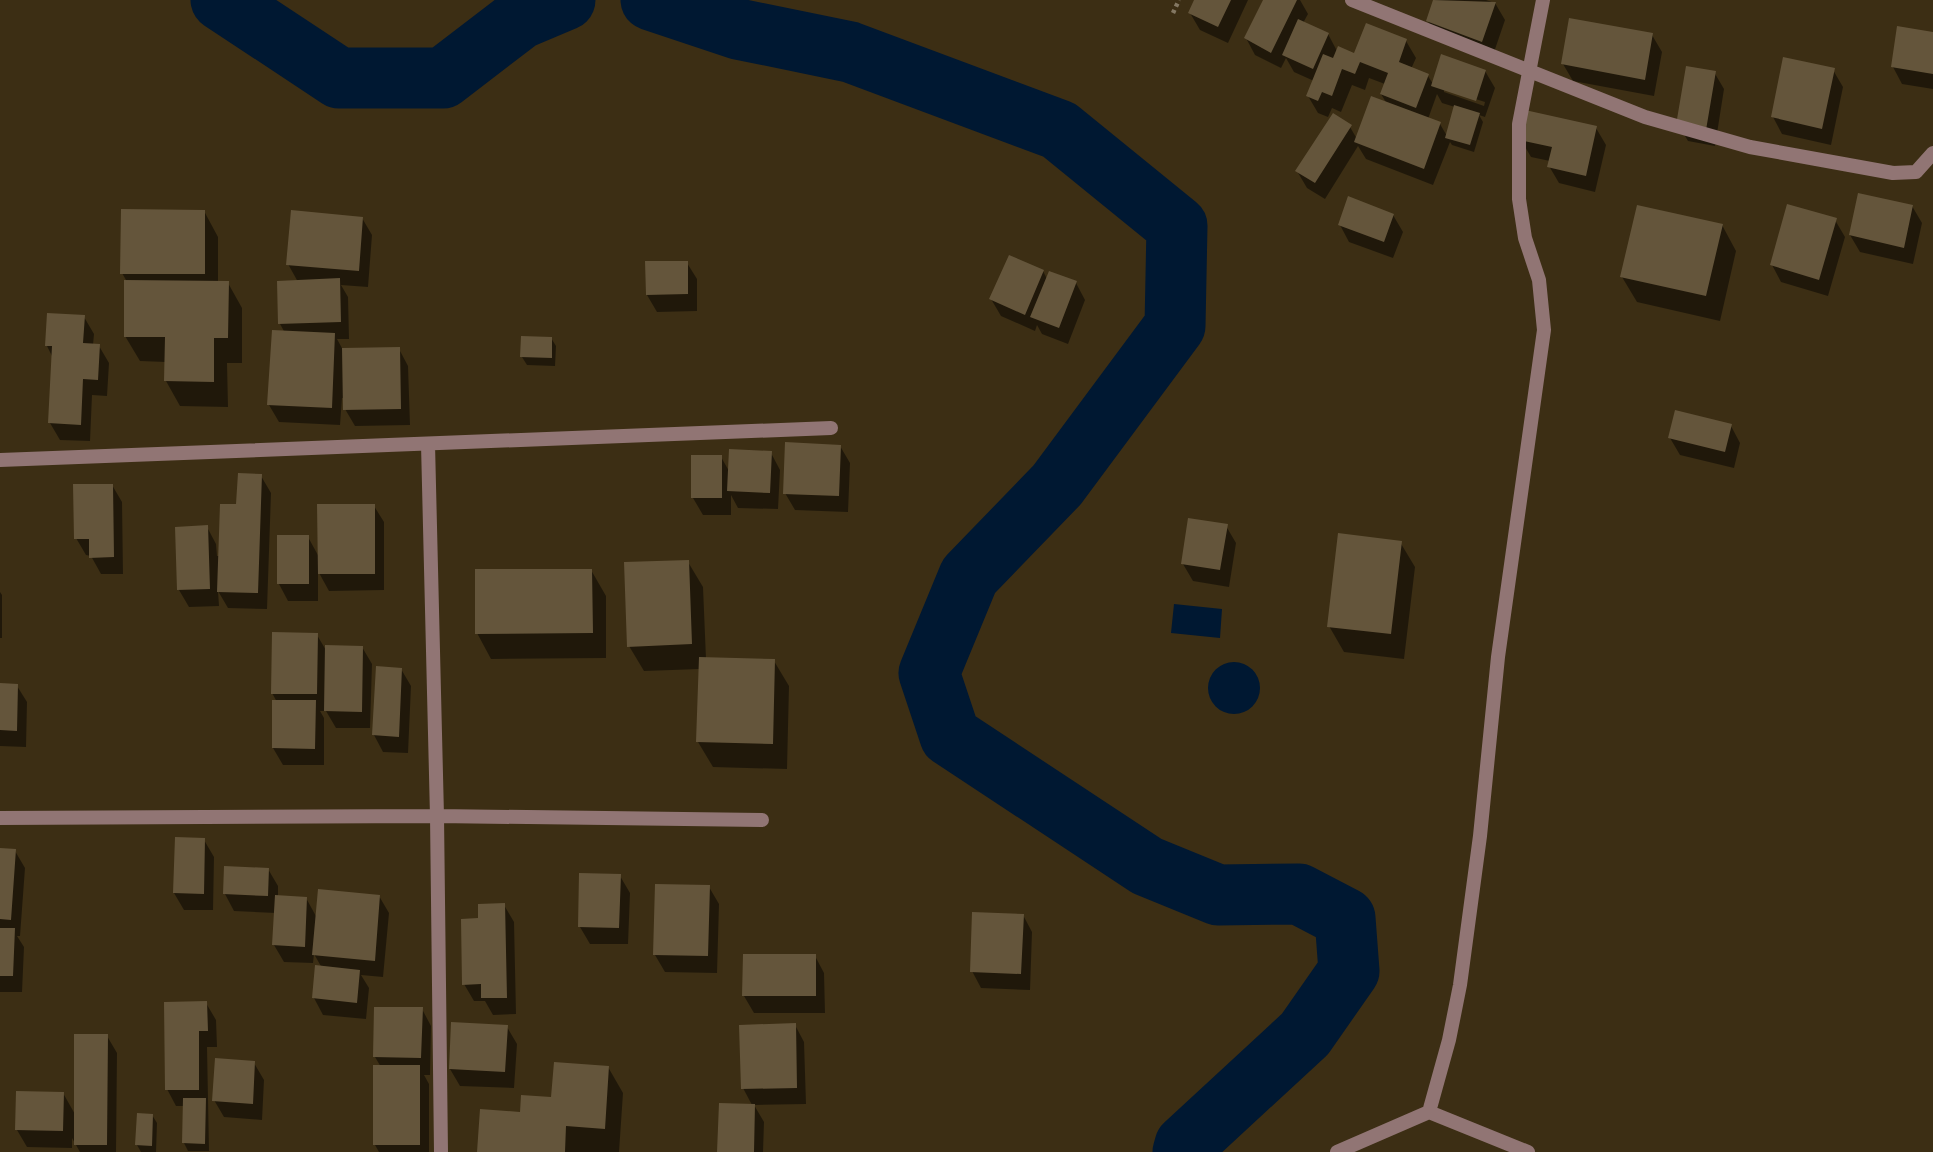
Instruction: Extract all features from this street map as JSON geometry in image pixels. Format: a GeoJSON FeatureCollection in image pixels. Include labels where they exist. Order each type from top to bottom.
{"type":"FeatureCollection","features":[{"type":"Feature","properties":{"kind":"street"},"geometry":{"type":"LineString","coordinates":[[1352,0],[1645,117],[1750,147],[1893,173],[1916,172],[1933,153]]}},
{"type":"Feature","properties":{"kind":"street"},"geometry":{"type":"LineString","coordinates":[[1429,1112],[1449,1040],[1460,985],[1480,836],[1498,657],[1544,330],[1539,280],[1525,238],[1519,199],[1519,124],[1544,0]]}},
{"type":"Feature","properties":{"kind":"street"},"geometry":{"type":"LineString","coordinates":[[0,460],[831,428]]}},
{"type":"Feature","properties":{"kind":"street"},"geometry":{"type":"LineString","coordinates":[[428,444],[440,1152]]}},
{"type":"Feature","properties":{"kind":"street"},"geometry":{"type":"LineString","coordinates":[[0,818],[436,816],[762,820]]}},
{"type":"Feature","properties":{"kind":"street"},"geometry":{"type":"LineString","coordinates":[[1336,1152],[1429,1112],[1528,1152]]}},
{"type":"Feature","properties":{"kind":"path"},"geometry":{"type":"LineString","coordinates":[[1172,13],[1179,0]]}},
{"type":"Feature","properties":{"kind":"water"},"geometry":{"type":"Polygon","coordinates":[[[1174,604],[1222,609],[1220,638],[1171,633],[1174,604]]]}},
{"type":"Feature","properties":{"kind":"water"},"geometry":{"type":"Polygon","coordinates":[[[1234,662],[1253,669],[1260,688],[1253,707],[1234,714],[1215,707],[1208,688],[1215,669],[1234,662]]]}},
{"type":"Feature","properties":{"kind":"building"},"geometry":{"type":"Polygon","coordinates":[[[1194,0],[1231,0],[1218,27],[1188,13],[1194,0]]]}},
{"type":"Feature","properties":{"kind":"building"},"geometry":{"type":"Polygon","coordinates":[[[1263,0],[1297,0],[1271,53],[1244,38],[1263,0]]]}},
{"type":"Feature","properties":{"kind":"building"},"geometry":{"type":"Polygon","coordinates":[[[1433,0],[1496,2],[1482,42],[1426,21],[1433,0]]]}},
{"type":"Feature","properties":{"kind":"building"},"geometry":{"type":"Polygon","coordinates":[[[1569,18],[1653,33],[1645,80],[1561,64],[1569,18]]]}},
{"type":"Feature","properties":{"kind":"building"},"geometry":{"type":"Polygon","coordinates":[[[1298,19],[1329,33],[1313,69],[1282,55],[1298,19]]]}},
{"type":"Feature","properties":{"kind":"building"},"geometry":{"type":"Polygon","coordinates":[[[1366,23],[1407,39],[1399,62],[1429,74],[1416,108],[1380,94],[1388,73],[1360,62],[1355,74],[1342,69],[1332,96],[1322,92],[1318,101],[1306,96],[1323,54],[1333,58],[1338,46],[1354,53],[1366,23]]]}},
{"type":"Feature","properties":{"kind":"building"},"geometry":{"type":"Polygon","coordinates":[[[1897,26],[1933,32],[1933,74],[1891,67],[1897,26]]]}},
{"type":"Feature","properties":{"kind":"building"},"geometry":{"type":"Polygon","coordinates":[[[1441,54],[1486,70],[1476,101],[1431,86],[1441,54]]]}},
{"type":"Feature","properties":{"kind":"building"},"geometry":{"type":"Polygon","coordinates":[[[1783,57],[1835,68],[1822,129],[1771,117],[1783,57]]]}},
{"type":"Feature","properties":{"kind":"building"},"geometry":{"type":"Polygon","coordinates":[[[1686,66],[1716,71],[1706,130],[1676,125],[1686,66]]]}},
{"type":"Feature","properties":{"kind":"building"},"geometry":{"type":"Polygon","coordinates":[[[1371,96],[1441,122],[1424,169],[1354,142],[1371,96]]]}},
{"type":"Feature","properties":{"kind":"building"},"geometry":{"type":"Polygon","coordinates":[[[1454,105],[1480,113],[1470,145],[1445,138],[1454,105]]]}},
{"type":"Feature","properties":{"kind":"building"},"geometry":{"type":"Polygon","coordinates":[[[1525,110],[1597,126],[1586,176],[1547,167],[1552,147],[1519,140],[1525,110]]]}},
{"type":"Feature","properties":{"kind":"building"},"geometry":{"type":"Polygon","coordinates":[[[1333,113],[1352,125],[1315,183],[1295,171],[1333,113]]]}},
{"type":"Feature","properties":{"kind":"building"},"geometry":{"type":"Polygon","coordinates":[[[1858,193],[1913,205],[1904,248],[1849,235],[1858,193]]]}},
{"type":"Feature","properties":{"kind":"building"},"geometry":{"type":"Polygon","coordinates":[[[1348,196],[1394,214],[1384,242],[1338,225],[1348,196]]]}},
{"type":"Feature","properties":{"kind":"building"},"geometry":{"type":"Polygon","coordinates":[[[1787,204],[1837,218],[1819,280],[1770,265],[1787,204]]]}},
{"type":"Feature","properties":{"kind":"building"},"geometry":{"type":"Polygon","coordinates":[[[1637,205],[1723,224],[1706,296],[1620,277],[1637,205]]]}},
{"type":"Feature","properties":{"kind":"building"},"geometry":{"type":"Polygon","coordinates":[[[121,209],[205,210],[205,274],[120,274],[121,209]]]}},
{"type":"Feature","properties":{"kind":"building"},"geometry":{"type":"Polygon","coordinates":[[[291,210],[363,217],[359,271],[286,265],[291,210]]]}},
{"type":"Feature","properties":{"kind":"building"},"geometry":{"type":"Polygon","coordinates":[[[1009,255],[1044,270],[1025,315],[989,299],[1009,255]]]}},
{"type":"Feature","properties":{"kind":"building"},"geometry":{"type":"Polygon","coordinates":[[[645,261],[688,261],[688,294],[646,295],[645,261]]]}},
{"type":"Feature","properties":{"kind":"building"},"geometry":{"type":"Polygon","coordinates":[[[1049,271],[1077,281],[1059,328],[1030,317],[1049,271]]]}},
{"type":"Feature","properties":{"kind":"building"},"geometry":{"type":"Polygon","coordinates":[[[340,278],[341,322],[278,324],[277,281],[340,278]]]}},
{"type":"Feature","properties":{"kind":"building"},"geometry":{"type":"Polygon","coordinates":[[[124,280],[229,281],[228,338],[214,338],[214,382],[164,381],[165,337],[124,337],[124,280]]]}},
{"type":"Feature","properties":{"kind":"building"},"geometry":{"type":"Polygon","coordinates":[[[47,313],[85,315],[83,343],[100,344],[98,380],[83,379],[81,425],[48,423],[52,346],[45,346],[47,313]]]}},
{"type":"Feature","properties":{"kind":"building"},"geometry":{"type":"Polygon","coordinates":[[[272,330],[335,333],[332,408],[267,405],[272,330]]]}},
{"type":"Feature","properties":{"kind":"building"},"geometry":{"type":"Polygon","coordinates":[[[521,336],[552,337],[552,358],[520,357],[521,336]]]}},
{"type":"Feature","properties":{"kind":"building"},"geometry":{"type":"Polygon","coordinates":[[[400,347],[401,409],[343,410],[342,348],[400,347]]]}},
{"type":"Feature","properties":{"kind":"building"},"geometry":{"type":"Polygon","coordinates":[[[1675,410],[1732,424],[1725,452],[1668,438],[1675,410]]]}},
{"type":"Feature","properties":{"kind":"building"},"geometry":{"type":"Polygon","coordinates":[[[785,442],[841,445],[839,496],[783,494],[785,442]]]}},
{"type":"Feature","properties":{"kind":"building"},"geometry":{"type":"Polygon","coordinates":[[[729,449],[772,451],[770,493],[727,491],[729,449]]]}},
{"type":"Feature","properties":{"kind":"building"},"geometry":{"type":"Polygon","coordinates":[[[691,455],[722,455],[722,498],[691,498],[691,455]]]}},
{"type":"Feature","properties":{"kind":"building"},"geometry":{"type":"Polygon","coordinates":[[[238,473],[262,474],[258,593],[217,592],[220,504],[236,504],[238,473]]]}},
{"type":"Feature","properties":{"kind":"building"},"geometry":{"type":"Polygon","coordinates":[[[73,484],[113,484],[114,557],[89,558],[89,539],[74,539],[73,484]]]}},
{"type":"Feature","properties":{"kind":"building"},"geometry":{"type":"Polygon","coordinates":[[[317,504],[375,504],[375,574],[318,574],[317,504]]]}},
{"type":"Feature","properties":{"kind":"building"},"geometry":{"type":"Polygon","coordinates":[[[1188,518],[1228,524],[1220,570],[1181,564],[1188,518]]]}},
{"type":"Feature","properties":{"kind":"building"},"geometry":{"type":"Polygon","coordinates":[[[208,525],[210,589],[177,590],[175,527],[208,525]]]}},
{"type":"Feature","properties":{"kind":"building"},"geometry":{"type":"Polygon","coordinates":[[[1338,533],[1402,541],[1391,634],[1327,627],[1338,533]]]}},
{"type":"Feature","properties":{"kind":"building"},"geometry":{"type":"Polygon","coordinates":[[[277,535],[309,535],[309,584],[277,584],[277,535]]]}},
{"type":"Feature","properties":{"kind":"building"},"geometry":{"type":"Polygon","coordinates":[[[689,560],[692,644],[627,647],[624,562],[689,560]]]}},
{"type":"Feature","properties":{"kind":"building"},"geometry":{"type":"Polygon","coordinates":[[[475,569],[592,569],[593,633],[475,634],[475,569]]]}},
{"type":"Feature","properties":{"kind":"building"},"geometry":{"type":"Polygon","coordinates":[[[272,632],[318,633],[317,694],[271,694],[272,632]]]}},
{"type":"Feature","properties":{"kind":"building"},"geometry":{"type":"Polygon","coordinates":[[[325,645],[363,646],[362,712],[324,711],[325,645]]]}},
{"type":"Feature","properties":{"kind":"building"},"geometry":{"type":"Polygon","coordinates":[[[699,657],[775,659],[773,744],[696,742],[699,657]]]}},
{"type":"Feature","properties":{"kind":"building"},"geometry":{"type":"Polygon","coordinates":[[[376,666],[402,668],[399,737],[372,735],[376,666]]]}},
{"type":"Feature","properties":{"kind":"building"},"geometry":{"type":"Polygon","coordinates":[[[0,683],[18,684],[17,731],[0,730],[0,683]]]}},
{"type":"Feature","properties":{"kind":"building"},"geometry":{"type":"Polygon","coordinates":[[[272,700],[316,700],[315,749],[272,748],[272,700]]]}},
{"type":"Feature","properties":{"kind":"building"},"geometry":{"type":"Polygon","coordinates":[[[175,837],[205,838],[204,894],[173,893],[175,837]]]}},
{"type":"Feature","properties":{"kind":"building"},"geometry":{"type":"Polygon","coordinates":[[[0,848],[16,849],[11,920],[0,919],[0,848]]]}},
{"type":"Feature","properties":{"kind":"building"},"geometry":{"type":"Polygon","coordinates":[[[224,866],[269,868],[268,896],[223,894],[224,866]]]}},
{"type":"Feature","properties":{"kind":"building"},"geometry":{"type":"Polygon","coordinates":[[[579,873],[621,874],[619,928],[578,927],[579,873]]]}},
{"type":"Feature","properties":{"kind":"building"},"geometry":{"type":"Polygon","coordinates":[[[655,884],[710,885],[708,956],[653,955],[655,884]]]}},
{"type":"Feature","properties":{"kind":"building"},"geometry":{"type":"Polygon","coordinates":[[[318,889],[380,895],[375,961],[312,955],[318,889]]]}},
{"type":"Feature","properties":{"kind":"building"},"geometry":{"type":"Polygon","coordinates":[[[275,895],[307,897],[305,947],[272,945],[275,895]]]}},
{"type":"Feature","properties":{"kind":"building"},"geometry":{"type":"Polygon","coordinates":[[[505,903],[507,998],[481,998],[481,984],[462,985],[461,919],[478,918],[478,904],[505,903]]]}},
{"type":"Feature","properties":{"kind":"building"},"geometry":{"type":"Polygon","coordinates":[[[972,912],[1024,914],[1021,974],[970,972],[972,912]]]}},
{"type":"Feature","properties":{"kind":"building"},"geometry":{"type":"Polygon","coordinates":[[[0,928],[15,928],[13,976],[0,976],[0,928]]]}},
{"type":"Feature","properties":{"kind":"building"},"geometry":{"type":"Polygon","coordinates":[[[743,954],[816,954],[816,996],[742,996],[743,954]]]}},
{"type":"Feature","properties":{"kind":"building"},"geometry":{"type":"Polygon","coordinates":[[[315,965],[360,970],[357,1003],[312,998],[315,965]]]}},
{"type":"Feature","properties":{"kind":"building"},"geometry":{"type":"Polygon","coordinates":[[[207,1001],[208,1031],[199,1031],[199,1090],[165,1090],[164,1002],[207,1001]]]}},
{"type":"Feature","properties":{"kind":"building"},"geometry":{"type":"Polygon","coordinates":[[[374,1007],[423,1007],[421,1058],[373,1057],[374,1007]]]}},
{"type":"Feature","properties":{"kind":"building"},"geometry":{"type":"Polygon","coordinates":[[[451,1022],[508,1025],[505,1072],[449,1069],[451,1022]]]}},
{"type":"Feature","properties":{"kind":"building"},"geometry":{"type":"Polygon","coordinates":[[[796,1023],[797,1088],[741,1089],[739,1025],[796,1023]]]}},
{"type":"Feature","properties":{"kind":"building"},"geometry":{"type":"Polygon","coordinates":[[[74,1034],[108,1034],[107,1145],[74,1145],[74,1034]]]}},
{"type":"Feature","properties":{"kind":"building"},"geometry":{"type":"Polygon","coordinates":[[[215,1058],[255,1061],[253,1104],[212,1101],[215,1058]]]}},
{"type":"Feature","properties":{"kind":"building"},"geometry":{"type":"Polygon","coordinates":[[[554,1062],[609,1066],[605,1129],[566,1126],[565,1152],[477,1152],[480,1109],[520,1112],[521,1095],[551,1097],[554,1062]]]}},
{"type":"Feature","properties":{"kind":"building"},"geometry":{"type":"Polygon","coordinates":[[[373,1065],[420,1065],[420,1145],[373,1145],[373,1065]]]}},
{"type":"Feature","properties":{"kind":"building"},"geometry":{"type":"Polygon","coordinates":[[[16,1091],[64,1092],[63,1131],[15,1130],[16,1091]]]}},
{"type":"Feature","properties":{"kind":"building"},"geometry":{"type":"Polygon","coordinates":[[[183,1098],[206,1098],[205,1144],[182,1143],[183,1098]]]}},
{"type":"Feature","properties":{"kind":"building"},"geometry":{"type":"Polygon","coordinates":[[[719,1103],[755,1104],[754,1152],[717,1152],[719,1103]]]}},
{"type":"Feature","properties":{"kind":"building"},"geometry":{"type":"Polygon","coordinates":[[[137,1113],[153,1114],[152,1146],[135,1145],[137,1113]]]}},
{"type":"Feature","properties":{"kind":"waterway"},"geometry":{"type":"LineString","coordinates":[[221,0],[339,78],[443,78],[520,19],[565,0]]}},
{"type":"Feature","properties":{"kind":"waterway"},"geometry":{"type":"LineString","coordinates":[[651,0],[738,29],[850,52],[1059,130],[1177,226],[1175,326],[1057,485],[969,576],[929,673],[950,736],[1147,866],[1218,895],[1299,894],[1345,918],[1349,971],[1305,1034],[1185,1145],[1183,1152]]}}]}
